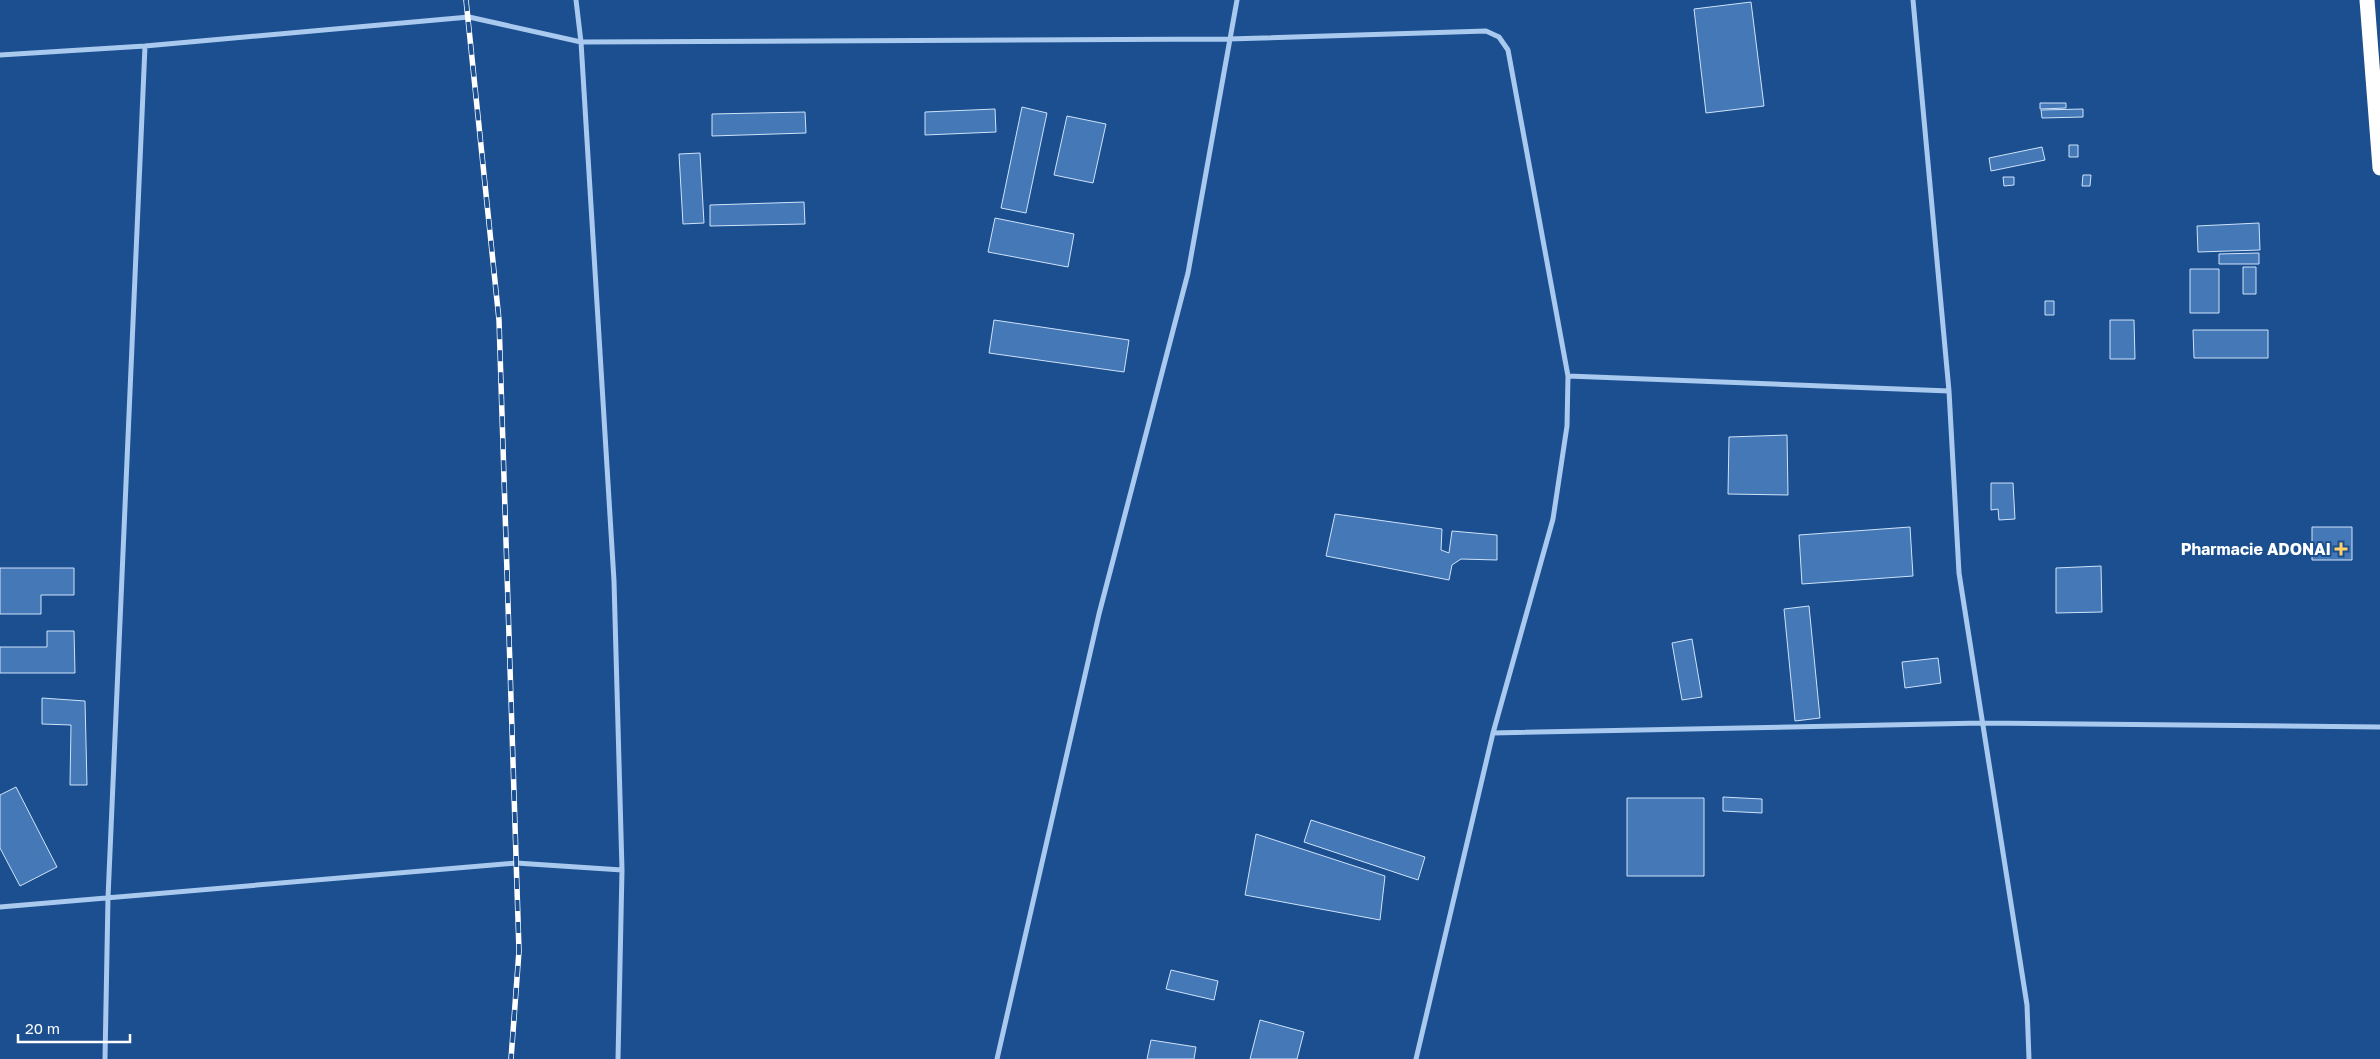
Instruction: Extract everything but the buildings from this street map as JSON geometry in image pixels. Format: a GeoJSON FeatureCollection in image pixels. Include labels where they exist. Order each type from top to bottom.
{"type":"FeatureCollection","features":[{"type":"Feature","properties":{"kind":"highway"},"geometry":{"type":"LineString","coordinates":[[2367,0],[2380,168]]}},
{"type":"Feature","properties":{"kind":"street"},"geometry":{"type":"LineString","coordinates":[[576,0],[581,42],[614,581],[622,870],[618,1059]]}},
{"type":"Feature","properties":{"kind":"street"},"geometry":{"type":"LineString","coordinates":[[997,1059],[1099,614],[1188,273],[1228,39],[1237,0]]}},
{"type":"Feature","properties":{"kind":"street"},"geometry":{"type":"LineString","coordinates":[[1913,0],[1949,390],[1959,573],[2027,1006],[2029,1059]]}},
{"type":"Feature","properties":{"kind":"street"},"geometry":{"type":"LineString","coordinates":[[0,55],[145,46],[469,17],[581,42],[1228,39],[1486,31],[1498,37],[1508,50],[1568,376],[1567,426],[1553,519],[1493,732],[1416,1059]]}},
{"type":"Feature","properties":{"kind":"street"},"geometry":{"type":"LineString","coordinates":[[105,1059],[108,898],[145,46]]}},
{"type":"Feature","properties":{"kind":"street"},"geometry":{"type":"LineString","coordinates":[[1568,376],[1949,390]]}},
{"type":"Feature","properties":{"kind":"street"},"geometry":{"type":"LineString","coordinates":[[1493,732],[1982,723],[2380,726]]}},
{"type":"Feature","properties":{"kind":"street"},"geometry":{"type":"LineString","coordinates":[[0,907],[516,863],[622,870]]}},
{"type":"Feature","properties":{"kind":"railway"},"geometry":{"type":"LineString","coordinates":[[466,0],[499,320],[519,951],[511,1059]]}},
{"type":"Feature","properties":{"kind":"place","name":"Pharmacie ADONAI"},"geometry":{"type":"Point","coordinates":[2341,549]}}]}
